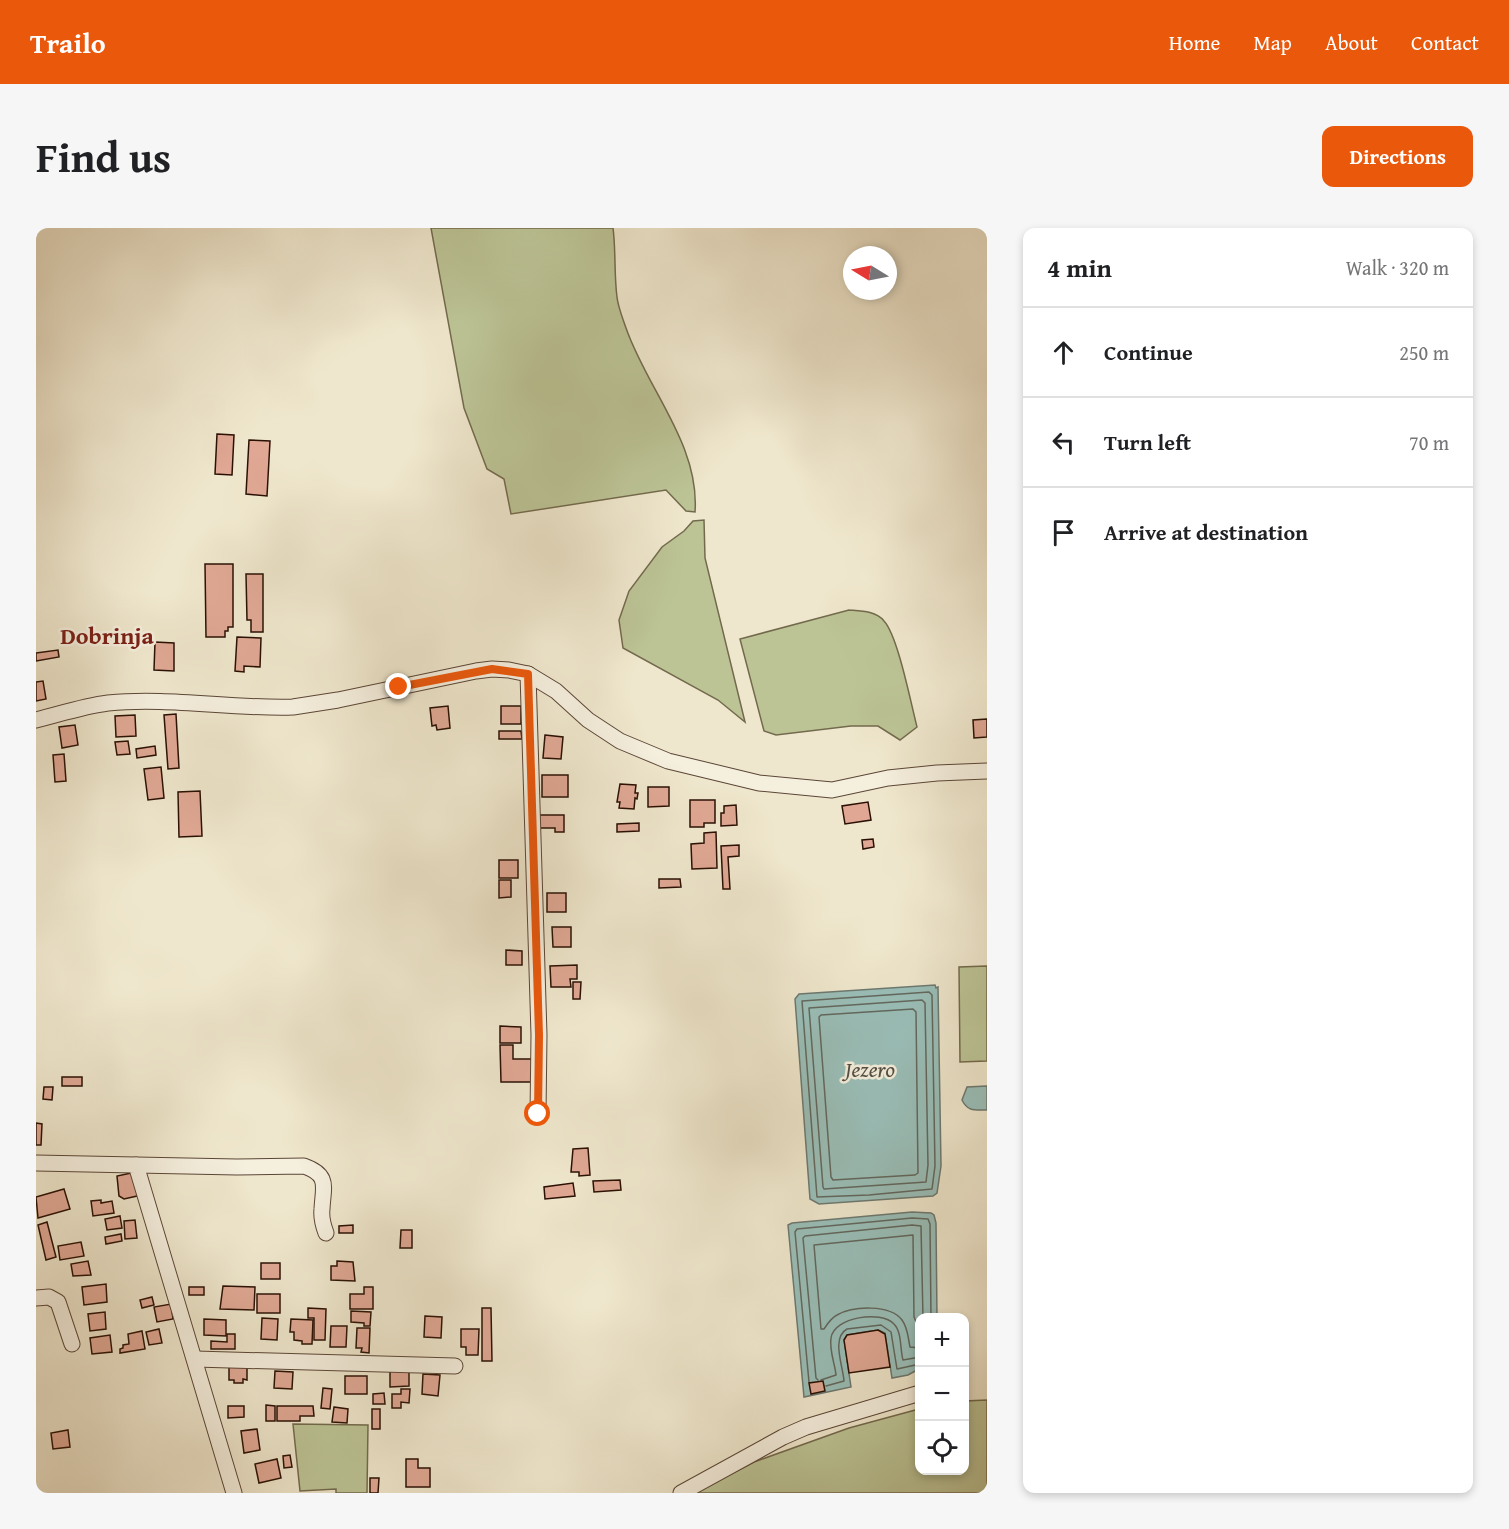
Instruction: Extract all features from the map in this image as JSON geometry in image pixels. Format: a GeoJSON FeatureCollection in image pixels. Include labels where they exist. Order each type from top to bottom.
{"type":"FeatureCollection","features":[{"type":"Feature","properties":{"kind":"street"},"geometry":{"type":"LineString","coordinates":[[36,720],[106,703],[144,701],[260,708],[293,707],[492,669],[528,674],[556,691],[588,720],[620,741],[668,761],[759,783],[832,790],[888,778],[987,771]]}},
{"type":"Feature","properties":{"kind":"street"},"geometry":{"type":"LineString","coordinates":[[528,674],[539,1035],[538,1114]]}},
{"type":"Feature","properties":{"kind":"street"},"geometry":{"type":"LineString","coordinates":[[36,1163],[304,1166],[313,1169],[322,1179],[324,1189],[321,1211],[326,1233]]}},
{"type":"Feature","properties":{"kind":"street"},"geometry":{"type":"LineString","coordinates":[[136,1165],[234,1493]]}},
{"type":"Feature","properties":{"kind":"street"},"geometry":{"type":"LineString","coordinates":[[36,1298],[49,1297],[58,1302],[72,1344]]}},
{"type":"Feature","properties":{"kind":"street"},"geometry":{"type":"LineString","coordinates":[[195,1359],[455,1366]]}},
{"type":"Feature","properties":{"kind":"street"},"geometry":{"type":"LineString","coordinates":[[681,1493],[783,1437],[806,1427],[915,1394]]}},
{"type":"Feature","properties":{"kind":"green space"},"geometry":{"type":"Polygon","coordinates":[[[431,228],[613,228],[619,309],[635,351],[681,440],[694,487],[695,512],[686,511],[666,490],[511,514],[504,479],[487,469],[464,408],[431,228]]]}},
{"type":"Feature","properties":{"kind":"green space"},"geometry":{"type":"Polygon","coordinates":[[[704,520],[705,558],[745,722],[718,700],[623,648],[619,620],[629,591],[662,547],[684,531],[693,521],[704,520]]]}},
{"type":"Feature","properties":{"kind":"green space"},"geometry":{"type":"Polygon","coordinates":[[[849,610],[877,615],[889,629],[899,655],[917,727],[900,740],[878,726],[851,726],[776,735],[764,731],[740,639],[849,610]]]}},
{"type":"Feature","properties":{"kind":"green space"},"geometry":{"type":"Polygon","coordinates":[[[987,966],[987,1061],[960,1062],[959,967],[987,966]]]}},
{"type":"Feature","properties":{"kind":"green space"},"geometry":{"type":"Polygon","coordinates":[[[987,1400],[987,1493],[694,1493],[754,1462],[849,1428],[915,1410],[915,1475],[969,1475],[969,1401],[987,1400]]]}},
{"type":"Feature","properties":{"kind":"green space"},"geometry":{"type":"Polygon","coordinates":[[[293,1424],[368,1425],[367,1493],[336,1493],[336,1489],[300,1491],[293,1424]]]}},
{"type":"Feature","properties":{"kind":"water","name":"Jezero"},"geometry":{"type":"Polygon","coordinates":[[[935,985],[936,988],[938,987],[941,1166],[937,1193],[933,1196],[819,1204],[810,1199],[795,999],[799,994],[935,985]]]}},
{"type":"Feature","properties":{"kind":"water"},"geometry":{"type":"Polygon","coordinates":[[[987,1086],[987,1110],[972,1110],[967,1107],[962,1100],[967,1087],[987,1086]]]}},
{"type":"Feature","properties":{"kind":"water"},"geometry":{"type":"Polygon","coordinates":[[[912,1212],[934,1215],[937,1313],[915,1313],[915,1371],[892,1378],[885,1333],[878,1330],[847,1335],[844,1340],[851,1387],[804,1397],[788,1225],[912,1212]]]}},
{"type":"Feature","properties":{"kind":"building"},"geometry":{"type":"Polygon","coordinates":[[[217,434],[234,435],[232,475],[215,474],[217,434]]]}},
{"type":"Feature","properties":{"kind":"building"},"geometry":{"type":"Polygon","coordinates":[[[249,440],[270,441],[267,496],[246,494],[249,440]]]}},
{"type":"Feature","properties":{"kind":"building"},"geometry":{"type":"Polygon","coordinates":[[[205,564],[233,564],[233,627],[228,627],[225,637],[206,637],[205,564]]]}},
{"type":"Feature","properties":{"kind":"building"},"geometry":{"type":"Polygon","coordinates":[[[246,574],[263,574],[263,632],[251,632],[251,620],[247,620],[246,574]]]}},
{"type":"Feature","properties":{"kind":"building"},"geometry":{"type":"Polygon","coordinates":[[[237,637],[261,638],[260,667],[244,666],[244,672],[235,671],[237,637]]]}},
{"type":"Feature","properties":{"kind":"building"},"geometry":{"type":"Polygon","coordinates":[[[155,642],[174,643],[174,671],[154,670],[155,642]]]}},
{"type":"Feature","properties":{"kind":"building"},"geometry":{"type":"Polygon","coordinates":[[[58,650],[59,657],[36,661],[36,653],[58,650]]]}},
{"type":"Feature","properties":{"kind":"building"},"geometry":{"type":"Polygon","coordinates":[[[43,681],[46,699],[36,701],[36,682],[43,681]]]}},
{"type":"Feature","properties":{"kind":"building"},"geometry":{"type":"Polygon","coordinates":[[[448,706],[450,728],[437,730],[436,725],[432,726],[430,708],[448,706]]]}},
{"type":"Feature","properties":{"kind":"building"},"geometry":{"type":"Polygon","coordinates":[[[501,706],[521,706],[521,724],[501,724],[501,706]]]}},
{"type":"Feature","properties":{"kind":"building"},"geometry":{"type":"Polygon","coordinates":[[[176,714],[179,768],[168,769],[164,715],[176,714]]]}},
{"type":"Feature","properties":{"kind":"building"},"geometry":{"type":"Polygon","coordinates":[[[135,715],[136,736],[116,737],[115,716],[135,715]]]}},
{"type":"Feature","properties":{"kind":"building"},"geometry":{"type":"Polygon","coordinates":[[[987,719],[987,737],[974,738],[973,720],[987,719]]]}},
{"type":"Feature","properties":{"kind":"building"},"geometry":{"type":"Polygon","coordinates":[[[75,725],[78,745],[62,748],[59,727],[75,725]]]}},
{"type":"Feature","properties":{"kind":"building"},"geometry":{"type":"Polygon","coordinates":[[[499,731],[521,731],[522,739],[499,739],[499,731]]]}},
{"type":"Feature","properties":{"kind":"building"},"geometry":{"type":"Polygon","coordinates":[[[545,735],[563,737],[561,759],[543,758],[545,735]]]}},
{"type":"Feature","properties":{"kind":"building"},"geometry":{"type":"Polygon","coordinates":[[[128,741],[130,754],[117,755],[115,742],[128,741]]]}},
{"type":"Feature","properties":{"kind":"building"},"geometry":{"type":"Polygon","coordinates":[[[155,746],[156,755],[137,758],[136,749],[155,746]]]}},
{"type":"Feature","properties":{"kind":"building"},"geometry":{"type":"Polygon","coordinates":[[[64,754],[66,781],[55,782],[53,755],[64,754]]]}},
{"type":"Feature","properties":{"kind":"building"},"geometry":{"type":"Polygon","coordinates":[[[161,767],[164,798],[148,800],[144,769],[161,767]]]}},
{"type":"Feature","properties":{"kind":"building"},"geometry":{"type":"Polygon","coordinates":[[[542,775],[568,775],[568,797],[542,797],[542,775]]]}},
{"type":"Feature","properties":{"kind":"building"},"geometry":{"type":"Polygon","coordinates":[[[620,784],[636,785],[635,793],[638,793],[634,809],[619,808],[620,802],[617,802],[620,784]]]}},
{"type":"Feature","properties":{"kind":"building"},"geometry":{"type":"Polygon","coordinates":[[[648,787],[669,787],[669,806],[648,807],[648,787]]]}},
{"type":"Feature","properties":{"kind":"building"},"geometry":{"type":"Polygon","coordinates":[[[200,791],[202,836],[179,837],[178,792],[200,791]]]}},
{"type":"Feature","properties":{"kind":"building"},"geometry":{"type":"Polygon","coordinates":[[[690,800],[715,800],[715,823],[704,823],[704,827],[690,827],[690,800]]]}},
{"type":"Feature","properties":{"kind":"building"},"geometry":{"type":"Polygon","coordinates":[[[868,802],[871,820],[845,824],[842,806],[868,802]]]}},
{"type":"Feature","properties":{"kind":"building"},"geometry":{"type":"Polygon","coordinates":[[[736,805],[737,825],[721,826],[721,813],[724,813],[724,806],[736,805]]]}},
{"type":"Feature","properties":{"kind":"building"},"geometry":{"type":"Polygon","coordinates":[[[539,815],[564,815],[564,832],[555,832],[555,828],[539,828],[539,815]]]}},
{"type":"Feature","properties":{"kind":"building"},"geometry":{"type":"Polygon","coordinates":[[[639,823],[639,831],[617,832],[617,824],[639,823]]]}},
{"type":"Feature","properties":{"kind":"building"},"geometry":{"type":"Polygon","coordinates":[[[716,832],[717,868],[692,869],[691,844],[704,843],[704,833],[716,832]]]}},
{"type":"Feature","properties":{"kind":"building"},"geometry":{"type":"Polygon","coordinates":[[[873,839],[874,847],[863,849],[862,840],[873,839]]]}},
{"type":"Feature","properties":{"kind":"building"},"geometry":{"type":"Polygon","coordinates":[[[739,845],[739,856],[728,857],[730,889],[723,889],[721,846],[739,845]]]}},
{"type":"Feature","properties":{"kind":"building"},"geometry":{"type":"Polygon","coordinates":[[[499,860],[518,860],[518,878],[499,878],[499,860]]]}},
{"type":"Feature","properties":{"kind":"building"},"geometry":{"type":"Polygon","coordinates":[[[659,879],[680,879],[681,887],[659,888],[659,879]]]}},
{"type":"Feature","properties":{"kind":"building"},"geometry":{"type":"Polygon","coordinates":[[[499,880],[511,880],[511,897],[499,898],[499,880]]]}},
{"type":"Feature","properties":{"kind":"building"},"geometry":{"type":"Polygon","coordinates":[[[547,893],[566,893],[566,912],[547,912],[547,893]]]}},
{"type":"Feature","properties":{"kind":"building"},"geometry":{"type":"Polygon","coordinates":[[[552,927],[571,927],[571,947],[553,947],[552,927]]]}},
{"type":"Feature","properties":{"kind":"building"},"geometry":{"type":"Polygon","coordinates":[[[506,950],[522,951],[522,965],[506,965],[506,950]]]}},
{"type":"Feature","properties":{"kind":"building"},"geometry":{"type":"Polygon","coordinates":[[[577,965],[577,979],[570,979],[571,987],[551,987],[550,966],[577,965]]]}},
{"type":"Feature","properties":{"kind":"building"},"geometry":{"type":"Polygon","coordinates":[[[573,982],[581,982],[580,999],[573,999],[573,982]]]}},
{"type":"Feature","properties":{"kind":"building"},"geometry":{"type":"Polygon","coordinates":[[[500,1026],[521,1027],[521,1043],[500,1043],[500,1026]]]}},
{"type":"Feature","properties":{"kind":"building"},"geometry":{"type":"Polygon","coordinates":[[[500,1045],[513,1045],[513,1059],[534,1059],[535,1082],[501,1082],[500,1045]]]}},
{"type":"Feature","properties":{"kind":"building"},"geometry":{"type":"Polygon","coordinates":[[[62,1077],[82,1077],[82,1086],[62,1086],[62,1077]]]}},
{"type":"Feature","properties":{"kind":"building"},"geometry":{"type":"Polygon","coordinates":[[[44,1087],[53,1087],[52,1100],[43,1099],[44,1087]]]}},
{"type":"Feature","properties":{"kind":"building"},"geometry":{"type":"Polygon","coordinates":[[[36,1123],[42,1124],[41,1145],[36,1145],[36,1123]]]}},
{"type":"Feature","properties":{"kind":"building"},"geometry":{"type":"Polygon","coordinates":[[[588,1148],[590,1175],[579,1176],[579,1172],[571,1172],[573,1149],[588,1148]]]}},
{"type":"Feature","properties":{"kind":"building"},"geometry":{"type":"Polygon","coordinates":[[[136,1172],[140,1192],[137,1196],[124,1199],[119,1196],[117,1176],[136,1172]]]}},
{"type":"Feature","properties":{"kind":"building"},"geometry":{"type":"Polygon","coordinates":[[[620,1180],[621,1190],[594,1192],[593,1181],[620,1180]]]}},
{"type":"Feature","properties":{"kind":"building"},"geometry":{"type":"Polygon","coordinates":[[[573,1183],[575,1196],[545,1199],[544,1187],[573,1183]]]}},
{"type":"Feature","properties":{"kind":"building"},"geometry":{"type":"Polygon","coordinates":[[[64,1189],[70,1209],[38,1218],[36,1197],[64,1189]]]}},
{"type":"Feature","properties":{"kind":"building"},"geometry":{"type":"Polygon","coordinates":[[[101,1200],[101,1203],[112,1201],[114,1213],[93,1216],[91,1201],[101,1200]]]}},
{"type":"Feature","properties":{"kind":"building"},"geometry":{"type":"Polygon","coordinates":[[[120,1216],[122,1228],[107,1230],[105,1219],[120,1216]]]}},
{"type":"Feature","properties":{"kind":"building"},"geometry":{"type":"Polygon","coordinates":[[[135,1220],[137,1238],[125,1239],[124,1221],[135,1220]]]}},
{"type":"Feature","properties":{"kind":"building"},"geometry":{"type":"Polygon","coordinates":[[[47,1222],[56,1257],[46,1260],[38,1225],[47,1222]]]}},
{"type":"Feature","properties":{"kind":"building"},"geometry":{"type":"Polygon","coordinates":[[[353,1225],[353,1233],[339,1233],[339,1226],[353,1225]]]}},
{"type":"Feature","properties":{"kind":"building"},"geometry":{"type":"Polygon","coordinates":[[[401,1230],[412,1230],[412,1248],[400,1248],[401,1230]]]}},
{"type":"Feature","properties":{"kind":"building"},"geometry":{"type":"Polygon","coordinates":[[[121,1234],[122,1241],[106,1244],[105,1237],[121,1234]]]}},
{"type":"Feature","properties":{"kind":"building"},"geometry":{"type":"Polygon","coordinates":[[[81,1242],[84,1256],[60,1260],[58,1246],[81,1242]]]}},
{"type":"Feature","properties":{"kind":"building"},"geometry":{"type":"Polygon","coordinates":[[[88,1261],[91,1275],[73,1276],[71,1264],[88,1261]]]}},
{"type":"Feature","properties":{"kind":"building"},"geometry":{"type":"Polygon","coordinates":[[[337,1261],[353,1262],[355,1281],[331,1280],[331,1266],[337,1266],[337,1261]]]}},
{"type":"Feature","properties":{"kind":"building"},"geometry":{"type":"Polygon","coordinates":[[[261,1263],[280,1263],[280,1279],[261,1279],[261,1263]]]}},
{"type":"Feature","properties":{"kind":"building"},"geometry":{"type":"Polygon","coordinates":[[[106,1284],[107,1302],[84,1305],[82,1287],[106,1284]]]}},
{"type":"Feature","properties":{"kind":"building"},"geometry":{"type":"Polygon","coordinates":[[[223,1286],[255,1287],[254,1310],[220,1309],[223,1286]]]}},
{"type":"Feature","properties":{"kind":"building"},"geometry":{"type":"Polygon","coordinates":[[[189,1287],[204,1287],[204,1295],[189,1295],[189,1287]]]}},
{"type":"Feature","properties":{"kind":"building"},"geometry":{"type":"Polygon","coordinates":[[[364,1287],[373,1287],[373,1309],[350,1309],[350,1294],[364,1294],[364,1287]]]}},
{"type":"Feature","properties":{"kind":"building"},"geometry":{"type":"Polygon","coordinates":[[[257,1294],[280,1294],[280,1313],[257,1313],[257,1294]]]}},
{"type":"Feature","properties":{"kind":"building"},"geometry":{"type":"Polygon","coordinates":[[[152,1297],[154,1305],[142,1308],[140,1300],[152,1297]]]}},
{"type":"Feature","properties":{"kind":"building"},"geometry":{"type":"Polygon","coordinates":[[[171,1304],[173,1319],[157,1322],[154,1307],[171,1304]]]}},
{"type":"Feature","properties":{"kind":"building"},"geometry":{"type":"Polygon","coordinates":[[[308,1308],[326,1309],[325,1340],[314,1340],[314,1318],[308,1318],[308,1308]]]}},
{"type":"Feature","properties":{"kind":"building"},"geometry":{"type":"Polygon","coordinates":[[[482,1308],[491,1308],[492,1361],[482,1361],[482,1308]]]}},
{"type":"Feature","properties":{"kind":"building"},"geometry":{"type":"Polygon","coordinates":[[[351,1311],[371,1312],[370,1326],[351,1322],[351,1311]]]}},
{"type":"Feature","properties":{"kind":"building"},"geometry":{"type":"Polygon","coordinates":[[[105,1312],[106,1329],[90,1331],[88,1314],[105,1312]]]}},
{"type":"Feature","properties":{"kind":"building"},"geometry":{"type":"Polygon","coordinates":[[[425,1316],[442,1317],[441,1338],[424,1337],[425,1316]]]}},
{"type":"Feature","properties":{"kind":"building"},"geometry":{"type":"Polygon","coordinates":[[[262,1318],[278,1319],[277,1340],[261,1339],[262,1318]]]}},
{"type":"Feature","properties":{"kind":"building"},"geometry":{"type":"Polygon","coordinates":[[[204,1319],[226,1320],[226,1336],[204,1335],[204,1319]]]}},
{"type":"Feature","properties":{"kind":"building"},"geometry":{"type":"Polygon","coordinates":[[[291,1319],[313,1320],[312,1344],[302,1344],[302,1341],[294,1340],[294,1332],[290,1332],[291,1319]]]}},
{"type":"Feature","properties":{"kind":"building"},"geometry":{"type":"Polygon","coordinates":[[[331,1326],[347,1326],[346,1347],[330,1347],[331,1326]]]}},
{"type":"Feature","properties":{"kind":"building"},"geometry":{"type":"Polygon","coordinates":[[[357,1328],[370,1328],[369,1353],[361,1352],[362,1348],[356,1348],[357,1328]]]}},
{"type":"Feature","properties":{"kind":"building"},"geometry":{"type":"Polygon","coordinates":[[[159,1329],[162,1343],[149,1345],[146,1332],[159,1329]]]}},
{"type":"Feature","properties":{"kind":"building"},"geometry":{"type":"Polygon","coordinates":[[[461,1329],[479,1329],[478,1355],[466,1355],[466,1347],[461,1347],[461,1329]]]}},
{"type":"Feature","properties":{"kind":"building"},"geometry":{"type":"Polygon","coordinates":[[[878,1330],[885,1334],[890,1367],[849,1373],[844,1340],[847,1335],[878,1330]]]}},
{"type":"Feature","properties":{"kind":"building"},"geometry":{"type":"Polygon","coordinates":[[[142,1331],[145,1349],[120,1353],[123,1345],[129,1344],[128,1334],[142,1331]]]}},
{"type":"Feature","properties":{"kind":"building"},"geometry":{"type":"Polygon","coordinates":[[[227,1334],[235,1334],[235,1349],[211,1349],[211,1341],[227,1342],[227,1334]]]}},
{"type":"Feature","properties":{"kind":"building"},"geometry":{"type":"Polygon","coordinates":[[[110,1335],[112,1352],[92,1354],[90,1338],[110,1335]]]}},
{"type":"Feature","properties":{"kind":"building"},"geometry":{"type":"Polygon","coordinates":[[[229,1365],[247,1365],[247,1380],[243,1379],[243,1383],[234,1383],[234,1380],[229,1380],[229,1365]]]}},
{"type":"Feature","properties":{"kind":"building"},"geometry":{"type":"Polygon","coordinates":[[[390,1368],[409,1368],[409,1386],[390,1387],[390,1368]]]}},
{"type":"Feature","properties":{"kind":"building"},"geometry":{"type":"Polygon","coordinates":[[[275,1371],[293,1372],[292,1389],[274,1388],[275,1371]]]}},
{"type":"Feature","properties":{"kind":"building"},"geometry":{"type":"Polygon","coordinates":[[[423,1374],[440,1375],[438,1396],[422,1394],[423,1374]]]}},
{"type":"Feature","properties":{"kind":"building"},"geometry":{"type":"Polygon","coordinates":[[[345,1376],[367,1376],[367,1394],[345,1394],[345,1376]]]}},
{"type":"Feature","properties":{"kind":"building"},"geometry":{"type":"Polygon","coordinates":[[[823,1381],[825,1391],[811,1394],[809,1383],[823,1381]]]}},
{"type":"Feature","properties":{"kind":"building"},"geometry":{"type":"Polygon","coordinates":[[[323,1388],[332,1389],[330,1409],[321,1408],[323,1388]]]}},
{"type":"Feature","properties":{"kind":"building"},"geometry":{"type":"Polygon","coordinates":[[[401,1389],[410,1389],[409,1403],[401,1402],[401,1408],[392,1408],[392,1394],[401,1394],[401,1389]]]}},
{"type":"Feature","properties":{"kind":"building"},"geometry":{"type":"Polygon","coordinates":[[[384,1393],[385,1404],[373,1404],[373,1394],[384,1393]]]}},
{"type":"Feature","properties":{"kind":"building"},"geometry":{"type":"Polygon","coordinates":[[[266,1405],[275,1406],[275,1421],[266,1421],[266,1405]]]}},
{"type":"Feature","properties":{"kind":"building"},"geometry":{"type":"Polygon","coordinates":[[[228,1406],[244,1406],[244,1417],[228,1418],[228,1406]]]}},
{"type":"Feature","properties":{"kind":"building"},"geometry":{"type":"Polygon","coordinates":[[[277,1406],[313,1406],[314,1416],[300,1416],[300,1421],[277,1421],[277,1406]]]}},
{"type":"Feature","properties":{"kind":"building"},"geometry":{"type":"Polygon","coordinates":[[[334,1407],[348,1409],[347,1423],[332,1422],[334,1407]]]}},
{"type":"Feature","properties":{"kind":"building"},"geometry":{"type":"Polygon","coordinates":[[[372,1409],[380,1409],[380,1429],[372,1429],[372,1409]]]}},
{"type":"Feature","properties":{"kind":"building"},"geometry":{"type":"Polygon","coordinates":[[[257,1429],[260,1450],[244,1453],[241,1431],[257,1429]]]}},
{"type":"Feature","properties":{"kind":"building"},"geometry":{"type":"Polygon","coordinates":[[[68,1430],[70,1447],[53,1449],[51,1433],[68,1430]]]}},
{"type":"Feature","properties":{"kind":"building"},"geometry":{"type":"Polygon","coordinates":[[[290,1455],[292,1467],[284,1468],[283,1456],[290,1455]]]}},
{"type":"Feature","properties":{"kind":"building"},"geometry":{"type":"Polygon","coordinates":[[[277,1459],[281,1478],[259,1483],[255,1464],[277,1459]]]}},
{"type":"Feature","properties":{"kind":"building"},"geometry":{"type":"Polygon","coordinates":[[[406,1459],[418,1459],[418,1468],[430,1468],[430,1487],[406,1487],[406,1459]]]}},
{"type":"Feature","properties":{"kind":"building"},"geometry":{"type":"Polygon","coordinates":[[[370,1478],[379,1478],[378,1493],[370,1493],[370,1478]]]}},
{"type":"Feature","properties":{"kind":"district","name":"Dobrinja"},"geometry":{"type":"Point","coordinates":[107,636]}},
{"type":"Feature","properties":{"kind":"route"},"geometry":{"type":"LineString","coordinates":[[399,687],[492,669],[528,674],[539,1035],[538,1114]]}}]}
